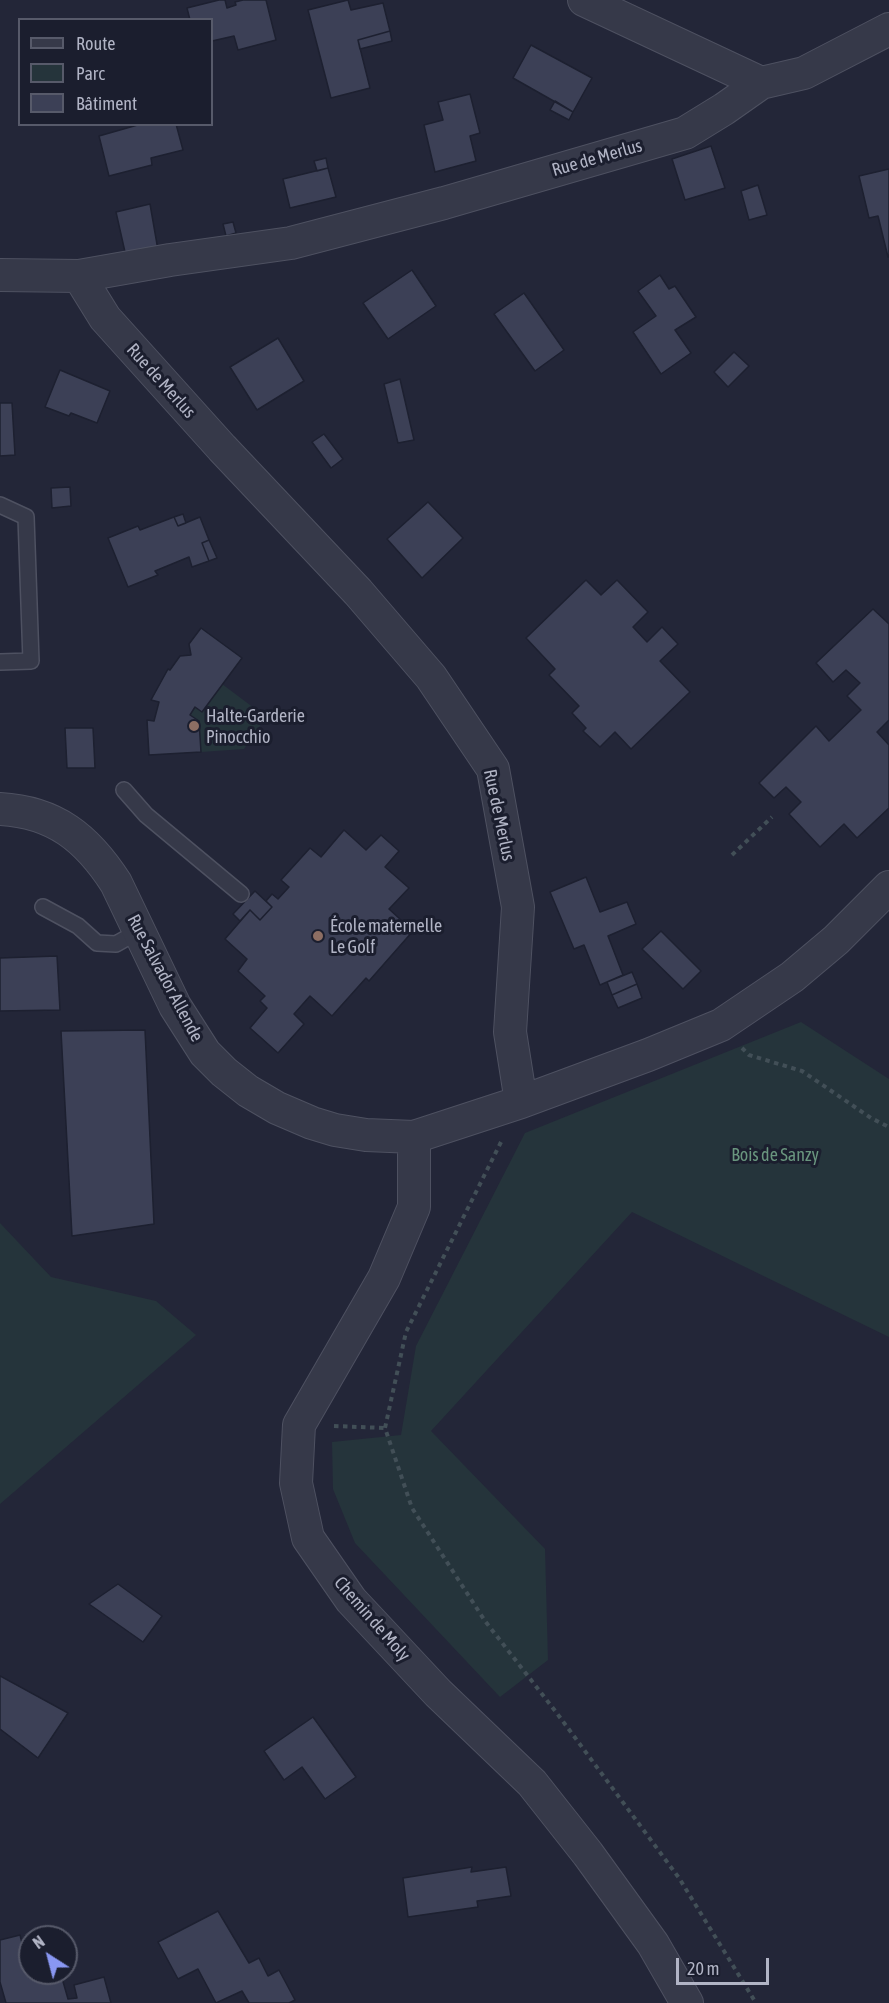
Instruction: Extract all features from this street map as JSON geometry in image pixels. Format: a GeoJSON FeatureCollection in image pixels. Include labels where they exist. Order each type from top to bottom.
{"type":"FeatureCollection","features":[{"type":"Feature","properties":{"kind":"street"},"geometry":{"type":"LineString","coordinates":[[584,0],[761,82],[804,73],[889,29]]}},
{"type":"Feature","properties":{"kind":"street","name":"Rue de Merlus"},"geometry":{"type":"LineString","coordinates":[[521,1102],[510,1032],[518,907],[493,769],[431,677],[358,592],[222,448],[105,318],[79,276],[170,260],[291,243],[444,203],[685,133],[724,109],[761,82]]}},
{"type":"Feature","properties":{"kind":"street"},"geometry":{"type":"LineString","coordinates":[[0,276],[79,276]]}},
{"type":"Feature","properties":{"kind":"street","name":"Rue Salvador Allende"},"geometry":{"type":"LineString","coordinates":[[0,809],[35,814],[59,823],[107,868],[196,1041],[224,1072],[248,1091],[277,1108],[335,1130],[366,1135],[414,1137],[521,1102],[721,1025],[792,976],[836,940],[889,887]]}},
{"type":"Feature","properties":{"kind":"street","name":"Chemin de Moly"},"geometry":{"type":"LineString","coordinates":[[414,1137],[414,1207],[384,1278],[299,1425],[296,1483],[308,1538],[351,1600],[438,1693],[532,1783],[588,1854],[653,1944],[687,2003]]}},
{"type":"Feature","properties":{"kind":"lane"},"geometry":{"type":"LineString","coordinates":[[0,506],[26,517],[32,661],[0,663]]}},
{"type":"Feature","properties":{"kind":"lane"},"geometry":{"type":"LineString","coordinates":[[124,790],[146,815],[241,894]]}},
{"type":"Feature","properties":{"kind":"lane"},"geometry":{"type":"LineString","coordinates":[[43,907],[78,926],[98,944],[116,944],[139,931]]}},
{"type":"Feature","properties":{"kind":"path"},"geometry":{"type":"LineString","coordinates":[[732,855],[772,817]]}},
{"type":"Feature","properties":{"kind":"path"},"geometry":{"type":"LineString","coordinates":[[721,1025],[749,1055],[802,1071],[871,1118],[889,1127]]}},
{"type":"Feature","properties":{"kind":"path"},"geometry":{"type":"LineString","coordinates":[[521,1102],[406,1332],[384,1428],[412,1508],[479,1611],[679,1878],[756,2003]]}},
{"type":"Feature","properties":{"kind":"path"},"geometry":{"type":"LineString","coordinates":[[299,1425],[384,1428]]}},
{"type":"Feature","properties":{"kind":"green space"},"geometry":{"type":"Polygon","coordinates":[[[222,684],[266,717],[244,749],[201,752],[199,721],[190,715],[195,707],[202,712],[222,684]]]}},
{"type":"Feature","properties":{"kind":"green space","name":"Bois de Sanzy"},"geometry":{"type":"Polygon","coordinates":[[[801,1022],[889,1079],[889,1337],[632,1212],[431,1431],[545,1549],[548,1660],[500,1697],[355,1543],[333,1489],[332,1442],[401,1435],[416,1346],[525,1133],[801,1022]]]}},
{"type":"Feature","properties":{"kind":"green space"},"geometry":{"type":"Polygon","coordinates":[[[0,1223],[51,1277],[156,1301],[196,1335],[0,1504],[0,1223]]]}},
{"type":"Feature","properties":{"kind":"building"},"geometry":{"type":"Polygon","coordinates":[[[219,0],[225,0],[227,8],[243,0],[266,0],[276,40],[238,50],[234,36],[213,41],[213,18],[190,18],[187,8],[219,0]]]}},
{"type":"Feature","properties":{"kind":"building"},"geometry":{"type":"Polygon","coordinates":[[[348,0],[351,10],[383,3],[390,31],[358,40],[370,88],[331,98],[308,10],[348,0]]]}},
{"type":"Feature","properties":{"kind":"building"},"geometry":{"type":"Polygon","coordinates":[[[390,31],[392,41],[360,49],[358,40],[390,31]]]}},
{"type":"Feature","properties":{"kind":"building"},"geometry":{"type":"Polygon","coordinates":[[[531,45],[592,78],[573,112],[513,78],[531,45]]]}},
{"type":"Feature","properties":{"kind":"building"},"geometry":{"type":"Polygon","coordinates":[[[470,94],[480,133],[470,136],[476,161],[435,172],[424,125],[443,120],[438,102],[470,94]]]}},
{"type":"Feature","properties":{"kind":"building"},"geometry":{"type":"Polygon","coordinates":[[[555,101],[573,112],[569,120],[550,110],[555,101]]]}},
{"type":"Feature","properties":{"kind":"building"},"geometry":{"type":"Polygon","coordinates":[[[134,126],[177,126],[183,150],[151,158],[152,165],[109,176],[99,136],[134,126]]]}},
{"type":"Feature","properties":{"kind":"building"},"geometry":{"type":"Polygon","coordinates":[[[711,146],[725,188],[685,200],[672,159],[711,146]]]}},
{"type":"Feature","properties":{"kind":"building"},"geometry":{"type":"Polygon","coordinates":[[[326,158],[328,168],[317,171],[314,161],[326,158]]]}},
{"type":"Feature","properties":{"kind":"building"},"geometry":{"type":"Polygon","coordinates":[[[328,168],[336,197],[290,208],[283,179],[328,168]]]}},
{"type":"Feature","properties":{"kind":"building"},"geometry":{"type":"Polygon","coordinates":[[[889,169],[888,257],[878,216],[869,218],[859,176],[889,169]]]}},
{"type":"Feature","properties":{"kind":"building"},"geometry":{"type":"Polygon","coordinates":[[[758,185],[767,215],[749,220],[741,191],[758,185]]]}},
{"type":"Feature","properties":{"kind":"building"},"geometry":{"type":"Polygon","coordinates":[[[150,204],[158,250],[125,252],[116,212],[150,204]]]}},
{"type":"Feature","properties":{"kind":"building"},"geometry":{"type":"Polygon","coordinates":[[[233,222],[236,233],[226,236],[223,224],[233,222]]]}},
{"type":"Feature","properties":{"kind":"building"},"geometry":{"type":"Polygon","coordinates":[[[412,270],[436,306],[388,339],[363,303],[412,270]]]}},
{"type":"Feature","properties":{"kind":"building"},"geometry":{"type":"Polygon","coordinates":[[[660,275],[669,289],[675,286],[696,317],[675,330],[691,353],[661,374],[633,332],[656,316],[638,291],[660,275]]]}},
{"type":"Feature","properties":{"kind":"building"},"geometry":{"type":"Polygon","coordinates":[[[524,293],[564,350],[535,371],[494,314],[524,293]]]}},
{"type":"Feature","properties":{"kind":"building"},"geometry":{"type":"Polygon","coordinates":[[[278,338],[304,381],[257,410],[230,367],[278,338]]]}},
{"type":"Feature","properties":{"kind":"building"},"geometry":{"type":"Polygon","coordinates":[[[734,352],[749,366],[728,387],[714,372],[734,352]]]}},
{"type":"Feature","properties":{"kind":"building"},"geometry":{"type":"Polygon","coordinates":[[[60,370],[110,391],[97,423],[71,413],[69,416],[45,407],[60,370]]]}},
{"type":"Feature","properties":{"kind":"building"},"geometry":{"type":"Polygon","coordinates":[[[400,379],[414,440],[398,443],[384,384],[400,379]]]}},
{"type":"Feature","properties":{"kind":"building"},"geometry":{"type":"Polygon","coordinates":[[[0,403],[12,403],[15,455],[0,456],[0,403]]]}},
{"type":"Feature","properties":{"kind":"building"},"geometry":{"type":"Polygon","coordinates":[[[324,434],[343,459],[331,468],[312,442],[324,434]]]}},
{"type":"Feature","properties":{"kind":"building"},"geometry":{"type":"Polygon","coordinates":[[[70,487],[71,506],[52,508],[51,488],[70,487]]]}},
{"type":"Feature","properties":{"kind":"building"},"geometry":{"type":"Polygon","coordinates":[[[428,502],[463,538],[422,578],[387,539],[428,502]]]}},
{"type":"Feature","properties":{"kind":"building"},"geometry":{"type":"Polygon","coordinates":[[[183,514],[186,523],[178,526],[174,517],[183,514]]]}},
{"type":"Feature","properties":{"kind":"building"},"geometry":{"type":"Polygon","coordinates":[[[174,517],[178,526],[200,517],[209,540],[202,543],[209,561],[192,567],[189,557],[155,571],[158,575],[128,587],[108,538],[138,526],[140,530],[174,517]]]}},
{"type":"Feature","properties":{"kind":"building"},"geometry":{"type":"Polygon","coordinates":[[[209,540],[217,558],[209,561],[202,543],[209,540]]]}},
{"type":"Feature","properties":{"kind":"building"},"geometry":{"type":"Polygon","coordinates":[[[586,580],[601,595],[617,580],[648,612],[633,627],[647,642],[662,627],[678,644],[660,661],[690,692],[631,749],[615,732],[600,747],[583,731],[586,728],[572,713],[579,706],[549,675],[555,669],[526,638],[586,580]]]}},
{"type":"Feature","properties":{"kind":"building"},"geometry":{"type":"Polygon","coordinates":[[[873,609],[889,624],[889,720],[877,732],[889,745],[889,808],[857,838],[844,824],[820,847],[789,814],[801,802],[786,787],[774,798],[759,783],[816,726],[829,741],[861,710],[847,696],[860,683],[846,670],[833,682],[816,663],[873,609]]]}},
{"type":"Feature","properties":{"kind":"building"},"geometry":{"type":"Polygon","coordinates":[[[201,628],[242,658],[202,712],[195,707],[190,715],[199,721],[201,752],[149,755],[147,720],[154,721],[159,702],[151,700],[168,669],[170,670],[180,656],[191,655],[189,644],[201,628]]]}},
{"type":"Feature","properties":{"kind":"building"},"geometry":{"type":"Polygon","coordinates":[[[65,728],[93,728],[95,768],[67,768],[65,728]]]}},
{"type":"Feature","properties":{"kind":"building"},"geometry":{"type":"Polygon","coordinates":[[[344,830],[366,850],[381,835],[399,851],[385,867],[409,888],[389,909],[413,931],[369,981],[366,978],[332,1016],[310,996],[294,1014],[304,1024],[278,1053],[250,1028],[267,1008],[260,1001],[265,996],[238,971],[247,959],[225,939],[250,910],[260,920],[272,907],[266,901],[272,894],[278,899],[289,887],[281,880],[310,848],[321,857],[344,830]]]}},
{"type":"Feature","properties":{"kind":"building"},"geometry":{"type":"Polygon","coordinates":[[[586,877],[600,912],[627,902],[636,924],[608,936],[623,975],[600,985],[584,945],[574,949],[550,892],[586,877]]]}},
{"type":"Feature","properties":{"kind":"building"},"geometry":{"type":"Polygon","coordinates":[[[255,891],[272,907],[260,920],[250,910],[240,921],[233,914],[255,891]]]}},
{"type":"Feature","properties":{"kind":"building"},"geometry":{"type":"Polygon","coordinates":[[[661,931],[701,971],[683,989],[642,949],[661,931]]]}},
{"type":"Feature","properties":{"kind":"building"},"geometry":{"type":"Polygon","coordinates":[[[57,956],[60,1010],[0,1011],[0,958],[57,956]]]}},
{"type":"Feature","properties":{"kind":"building"},"geometry":{"type":"Polygon","coordinates":[[[632,972],[637,984],[612,995],[607,982],[632,972]]]}},
{"type":"Feature","properties":{"kind":"building"},"geometry":{"type":"Polygon","coordinates":[[[637,984],[642,998],[618,1008],[612,995],[637,984]]]}},
{"type":"Feature","properties":{"kind":"building"},"geometry":{"type":"Polygon","coordinates":[[[145,1030],[154,1224],[72,1236],[61,1031],[145,1030]]]}},
{"type":"Feature","properties":{"kind":"building"},"geometry":{"type":"Polygon","coordinates":[[[118,1584],[162,1616],[143,1642],[89,1604],[118,1584]]]}},
{"type":"Feature","properties":{"kind":"building"},"geometry":{"type":"Polygon","coordinates":[[[0,1676],[68,1713],[38,1758],[0,1729],[0,1676]]]}},
{"type":"Feature","properties":{"kind":"building"},"geometry":{"type":"Polygon","coordinates":[[[313,1717],[356,1777],[325,1799],[302,1767],[284,1780],[264,1751],[313,1717]]]}},
{"type":"Feature","properties":{"kind":"building"},"geometry":{"type":"Polygon","coordinates":[[[472,1867],[471,1872],[506,1867],[511,1896],[477,1901],[478,1907],[408,1917],[403,1878],[472,1867]]]}},
{"type":"Feature","properties":{"kind":"building"},"geometry":{"type":"Polygon","coordinates":[[[218,1911],[249,1963],[259,1958],[268,1976],[279,1970],[295,2000],[289,2003],[249,2003],[242,1991],[216,2003],[198,1969],[178,1979],[158,1942],[218,1911]]]}},
{"type":"Feature","properties":{"kind":"building"},"geometry":{"type":"Polygon","coordinates":[[[18,1936],[18,1985],[64,1985],[68,1999],[77,1998],[74,1985],[104,1977],[111,2003],[6,2003],[0,1982],[0,1940],[18,1936]]]}},
{"type":"Feature","properties":{"kind":"place","name":"Halte-Garderie Pinocchio"},"geometry":{"type":"Point","coordinates":[194,726]}},
{"type":"Feature","properties":{"kind":"place","name":"École maternelle Le Golf"},"geometry":{"type":"Point","coordinates":[318,936]}}]}
